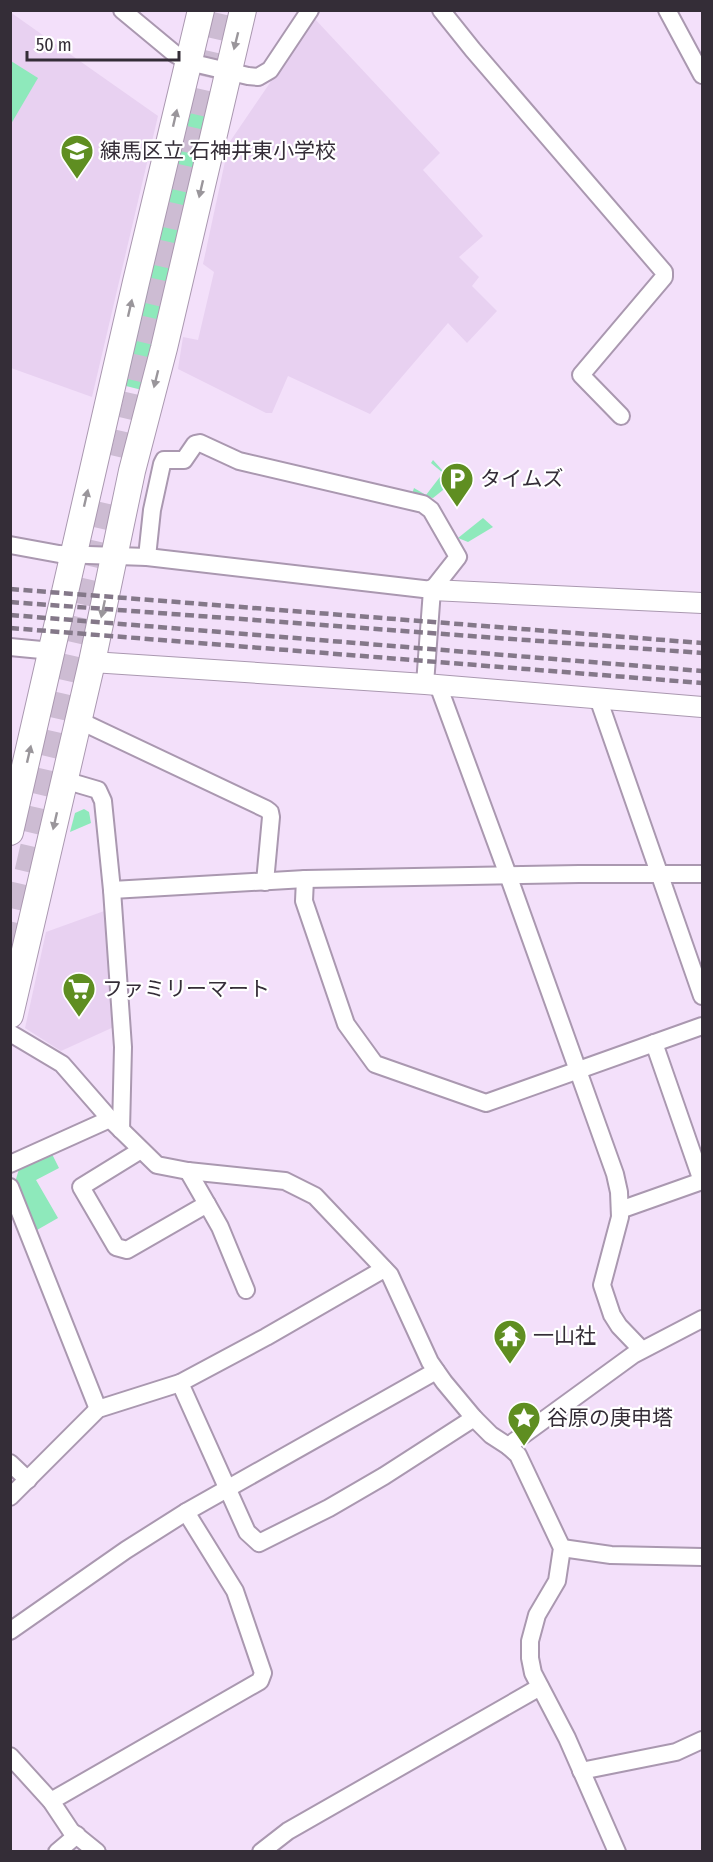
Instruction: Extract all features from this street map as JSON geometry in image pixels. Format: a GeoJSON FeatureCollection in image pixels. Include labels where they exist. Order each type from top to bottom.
{"type":"FeatureCollection","features":[{"type":"Feature","properties":{"kind":"main road"},"geometry":{"type":"LineString","coordinates":[[10,832],[201,10]]}},
{"type":"Feature","properties":{"kind":"main road"},"geometry":{"type":"LineString","coordinates":[[10,1015],[92,662],[132,471],[164,348],[243,10]]}},
{"type":"Feature","properties":{"kind":"street"},"geometry":{"type":"LineString","coordinates":[[122,10],[175,54],[189,62],[258,77],[270,70],[310,10]]}},
{"type":"Feature","properties":{"kind":"street"},"geometry":{"type":"LineString","coordinates":[[441,10],[664,272],[664,277],[580,375],[621,416]]}},
{"type":"Feature","properties":{"kind":"street"},"geometry":{"type":"LineString","coordinates":[[667,10],[702,75]]}},
{"type":"Feature","properties":{"kind":"street"},"geometry":{"type":"LineString","coordinates":[[147,557],[152,510],[162,464],[167,460],[184,460],[192,446],[200,443],[239,461],[427,506],[458,557],[432,590],[432,685],[508,875],[615,1174],[620,1210],[602,1286],[618,1326],[641,1349]]}},
{"type":"Feature","properties":{"kind":"street"},"geometry":{"type":"LineString","coordinates":[[10,545],[59,554],[147,557],[432,590],[702,603]]}},
{"type":"Feature","properties":{"kind":"street"},"geometry":{"type":"LineString","coordinates":[[10,647],[52,651]]}},
{"type":"Feature","properties":{"kind":"street"},"geometry":{"type":"LineString","coordinates":[[92,662],[432,685],[702,707]]}},
{"type":"Feature","properties":{"kind":"street"},"geometry":{"type":"LineString","coordinates":[[598,698],[702,996]]}},
{"type":"Feature","properties":{"kind":"street"},"geometry":{"type":"LineString","coordinates":[[78,720],[270,812],[265,882]]}},
{"type":"Feature","properties":{"kind":"street"},"geometry":{"type":"LineString","coordinates":[[64,780],[98,790],[103,801],[123,1047],[116,1124]]}},
{"type":"Feature","properties":{"kind":"street"},"geometry":{"type":"LineString","coordinates":[[112,890],[305,879],[702,874]]}},
{"type":"Feature","properties":{"kind":"street"},"geometry":{"type":"LineString","coordinates":[[305,879],[304,901],[346,1024],[375,1064],[486,1103],[702,1026]]}},
{"type":"Feature","properties":{"kind":"street"},"geometry":{"type":"LineString","coordinates":[[10,1033],[62,1064],[157,1165],[188,1171],[285,1181],[315,1196],[384,1269],[395,1285],[436,1371],[474,1418],[518,1455],[562,1548],[557,1581],[537,1615],[530,1641],[530,1658],[533,1673],[567,1738],[617,1851]]}},
{"type":"Feature","properties":{"kind":"street"},"geometry":{"type":"LineString","coordinates":[[620,1210],[702,1181],[654,1043]]}},
{"type":"Feature","properties":{"kind":"street"},"geometry":{"type":"LineString","coordinates":[[10,1164],[116,1124]]}},
{"type":"Feature","properties":{"kind":"street"},"geometry":{"type":"LineString","coordinates":[[141,1150],[81,1187],[116,1247],[127,1250],[207,1204]]}},
{"type":"Feature","properties":{"kind":"street"},"geometry":{"type":"LineString","coordinates":[[188,1171],[220,1227],[246,1290]]}},
{"type":"Feature","properties":{"kind":"street"},"geometry":{"type":"LineString","coordinates":[[10,1187],[98,1409]]}},
{"type":"Feature","properties":{"kind":"street"},"geometry":{"type":"LineString","coordinates":[[10,1497],[98,1409],[180,1383],[384,1269]]}},
{"type":"Feature","properties":{"kind":"street"},"geometry":{"type":"LineString","coordinates":[[508,1446],[641,1349],[702,1319]]}},
{"type":"Feature","properties":{"kind":"street"},"geometry":{"type":"LineString","coordinates":[[10,1631],[126,1550],[186,1512],[436,1371]]}},
{"type":"Feature","properties":{"kind":"street"},"geometry":{"type":"LineString","coordinates":[[180,1383],[247,1532],[259,1543],[329,1508],[384,1476],[474,1418]]}},
{"type":"Feature","properties":{"kind":"street"},"geometry":{"type":"LineString","coordinates":[[10,1463],[28,1480]]}},
{"type":"Feature","properties":{"kind":"street"},"geometry":{"type":"LineString","coordinates":[[51,1801],[260,1682],[263,1673],[235,1591],[186,1512]]}},
{"type":"Feature","properties":{"kind":"street"},"geometry":{"type":"LineString","coordinates":[[562,1548],[611,1556],[702,1557]]}},
{"type":"Feature","properties":{"kind":"street"},"geometry":{"type":"LineString","coordinates":[[261,1851],[288,1831],[540,1687]]}},
{"type":"Feature","properties":{"kind":"street"},"geometry":{"type":"LineString","coordinates":[[581,1771],[676,1752],[702,1740]]}},
{"type":"Feature","properties":{"kind":"street"},"geometry":{"type":"LineString","coordinates":[[10,1756],[51,1801],[72,1831],[97,1851]]}},
{"type":"Feature","properties":{"kind":"street"},"geometry":{"type":"LineString","coordinates":[[57,1851],[77,1835]]}},
{"type":"Feature","properties":{"kind":"shaded area","name":"練馬区立 石神井東小学校"},"geometry":{"type":"Polygon","coordinates":[[[10,12],[158,116],[92,397],[11,368],[10,12]]]}},
{"type":"Feature","properties":{"kind":"shaded area"},"geometry":{"type":"Polygon","coordinates":[[[314,18],[440,153],[423,170],[483,236],[459,257],[479,277],[472,286],[497,311],[467,343],[448,323],[370,414],[288,376],[272,413],[266,413],[178,369],[183,337],[198,340],[214,272],[203,264],[229,143],[314,18]]]}},
{"type":"Feature","properties":{"kind":"shaded area"},"geometry":{"type":"Polygon","coordinates":[[[107,910],[116,1026],[61,1051],[25,1028],[46,932],[107,910]]]}},
{"type":"Feature","properties":{"kind":"green space"},"geometry":{"type":"Polygon","coordinates":[[[11,61],[38,78],[11,124],[11,61]]]}},
{"type":"Feature","properties":{"kind":"green space"},"geometry":{"type":"Polygon","coordinates":[[[193,103],[211,107],[142,390],[122,385],[193,103]]]}},
{"type":"Feature","properties":{"kind":"green space"},"geometry":{"type":"Polygon","coordinates":[[[433,460],[453,482],[433,498],[412,494],[414,488],[426,495],[443,473],[431,463],[433,460]]]}},
{"type":"Feature","properties":{"kind":"green space"},"geometry":{"type":"Polygon","coordinates":[[[483,518],[493,527],[468,542],[458,538],[483,518]]]}},
{"type":"Feature","properties":{"kind":"green space"},"geometry":{"type":"Polygon","coordinates":[[[84,809],[89,812],[91,823],[70,832],[75,813],[84,809]]]}},
{"type":"Feature","properties":{"kind":"green space"},"geometry":{"type":"Polygon","coordinates":[[[52,1154],[59,1168],[36,1180],[58,1218],[37,1230],[16,1179],[19,1169],[52,1154]]]}},
{"type":"Feature","properties":{"kind":"tunnel"},"geometry":{"type":"LineString","coordinates":[[123,458],[226,10]]}},
{"type":"Feature","properties":{"kind":"tunnel"},"geometry":{"type":"LineString","coordinates":[[10,948],[114,496]]}},
{"type":"Feature","properties":{"kind":"railway"},"geometry":{"type":"LineString","coordinates":[[10,589],[702,643]]}},
{"type":"Feature","properties":{"kind":"railway"},"geometry":{"type":"LineString","coordinates":[[10,602],[702,653]]}},
{"type":"Feature","properties":{"kind":"railway"},"geometry":{"type":"LineString","coordinates":[[10,615],[702,671]]}},
{"type":"Feature","properties":{"kind":"railway"},"geometry":{"type":"LineString","coordinates":[[10,628],[702,683]]}},
{"type":"Feature","properties":{"kind":"place","name":"練馬区立 石神井東小学校"},"geometry":{"type":"Point","coordinates":[77,180]}},
{"type":"Feature","properties":{"kind":"place","name":"タイムズ"},"geometry":{"type":"Point","coordinates":[457,508]}},
{"type":"Feature","properties":{"kind":"place","name":"ファミリーマート"},"geometry":{"type":"Point","coordinates":[79,1018]}},
{"type":"Feature","properties":{"kind":"place","name":"一山社"},"geometry":{"type":"Point","coordinates":[510,1365]}},
{"type":"Feature","properties":{"kind":"place","name":"谷原の庚申塔"},"geometry":{"type":"Point","coordinates":[524,1447]}}]}
